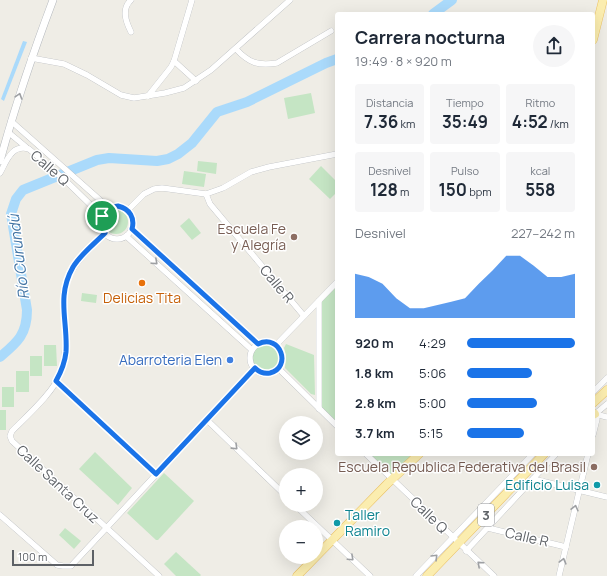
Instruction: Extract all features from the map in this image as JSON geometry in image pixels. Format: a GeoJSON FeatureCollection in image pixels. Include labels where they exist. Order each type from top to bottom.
{"type":"FeatureCollection","features":[{"type":"Feature","properties":{"kind":"main road"},"geometry":{"type":"LineString","coordinates":[[0,161],[31,58],[53,0]]}},
{"type":"Feature","properties":{"kind":"main road"},"geometry":{"type":"LineString","coordinates":[[595,32],[603,0]]}},
{"type":"Feature","properties":{"kind":"main road"},"geometry":{"type":"LineString","coordinates":[[595,401],[607,390]]}},
{"type":"Feature","properties":{"kind":"main road"},"geometry":{"type":"LineString","coordinates":[[297,576],[392,479],[417,456]]}},
{"type":"Feature","properties":{"kind":"main road","name":"3"},"geometry":{"type":"LineString","coordinates":[[427,576],[456,541],[542,456]]}},
{"type":"Feature","properties":{"kind":"street"},"geometry":{"type":"LineString","coordinates":[[131,0],[127,4],[125,13],[127,24],[131,32]]}},
{"type":"Feature","properties":{"kind":"street"},"geometry":{"type":"LineString","coordinates":[[148,96],[174,61],[192,0]]}},
{"type":"Feature","properties":{"kind":"street"},"geometry":{"type":"LineString","coordinates":[[31,58],[64,64],[121,95],[134,98],[165,94],[184,88],[196,82],[236,49],[290,0]]}},
{"type":"Feature","properties":{"kind":"street"},"geometry":{"type":"LineString","coordinates":[[236,49],[244,57],[257,64],[277,64],[331,31]]}},
{"type":"Feature","properties":{"kind":"street"},"geometry":{"type":"LineString","coordinates":[[174,61],[196,82]]}},
{"type":"Feature","properties":{"kind":"street","name":"Calle Q"},"geometry":{"type":"LineString","coordinates":[[11,121],[109,208]]}},
{"type":"Feature","properties":{"kind":"street"},"geometry":{"type":"LineString","coordinates":[[8,132],[29,149]]}},
{"type":"Feature","properties":{"kind":"street","name":"Calle Q"},"geometry":{"type":"LineString","coordinates":[[0,172],[10,155],[17,149],[22,147],[29,149],[67,182],[102,216]]}},
{"type":"Feature","properties":{"kind":"street"},"geometry":{"type":"LineString","coordinates":[[128,210],[144,194],[154,189],[162,188],[206,194],[223,188],[251,172],[335,154]]}},
{"type":"Feature","properties":{"kind":"street","name":"Calle R"},"geometry":{"type":"LineString","coordinates":[[206,194],[210,204],[304,316]]}},
{"type":"Feature","properties":{"kind":"street"},"geometry":{"type":"LineString","coordinates":[[118,206],[128,210],[133,221],[132,229],[126,236],[117,239],[108,236],[101,227],[102,216],[109,208],[118,206]]}},
{"type":"Feature","properties":{"kind":"street"},"geometry":{"type":"LineString","coordinates":[[132,229],[258,344]]}},
{"type":"Feature","properties":{"kind":"street","name":"Calle Santa Cruz"},"geometry":{"type":"LineString","coordinates":[[105,233],[77,262],[69,275],[64,289],[63,299],[66,352],[61,373],[42,399],[12,431],[10,436],[12,441],[159,576]]}},
{"type":"Feature","properties":{"kind":"street"},"geometry":{"type":"LineString","coordinates":[[126,236],[252,350]]}},
{"type":"Feature","properties":{"kind":"street"},"geometry":{"type":"LineString","coordinates":[[276,345],[335,284]]}},
{"type":"Feature","properties":{"kind":"street"},"geometry":{"type":"LineString","coordinates":[[319,301],[319,409]]}},
{"type":"Feature","properties":{"kind":"street"},"geometry":{"type":"LineString","coordinates":[[266,342],[276,345],[281,351],[281,364],[275,371],[266,373],[258,371],[251,360],[252,350],[258,344],[266,342]]}},
{"type":"Feature","properties":{"kind":"street"},"geometry":{"type":"LineString","coordinates":[[0,515],[57,565],[70,566],[255,368]]}},
{"type":"Feature","properties":{"kind":"street"},"geometry":{"type":"LineString","coordinates":[[278,368],[335,424]]}},
{"type":"Feature","properties":{"kind":"street"},"geometry":{"type":"LineString","coordinates":[[595,390],[607,377]]}},
{"type":"Feature","properties":{"kind":"street"},"geometry":{"type":"LineString","coordinates":[[56,381],[156,474]]}},
{"type":"Feature","properties":{"kind":"street"},"geometry":{"type":"LineString","coordinates":[[595,414],[607,404]]}},
{"type":"Feature","properties":{"kind":"street"},"geometry":{"type":"LineString","coordinates":[[595,415],[607,417]]}},
{"type":"Feature","properties":{"kind":"street"},"geometry":{"type":"LineString","coordinates":[[595,417],[597,420],[595,428]]}},
{"type":"Feature","properties":{"kind":"street"},"geometry":{"type":"LineString","coordinates":[[207,420],[279,489]]}},
{"type":"Feature","properties":{"kind":"street","name":"Calle Q"},"geometry":{"type":"LineString","coordinates":[[368,456],[466,551],[494,576]]}},
{"type":"Feature","properties":{"kind":"street"},"geometry":{"type":"LineString","coordinates":[[416,576],[456,541],[531,456]]}},
{"type":"Feature","properties":{"kind":"street"},"geometry":{"type":"LineString","coordinates":[[466,551],[554,456]]}},
{"type":"Feature","properties":{"kind":"street"},"geometry":{"type":"LineString","coordinates":[[559,576],[588,456]]}},
{"type":"Feature","properties":{"kind":"street"},"geometry":{"type":"LineString","coordinates":[[533,479],[607,497]]}},
{"type":"Feature","properties":{"kind":"street"},"geometry":{"type":"LineString","coordinates":[[302,512],[370,576]]}},
{"type":"Feature","properties":{"kind":"street","name":"Calle R"},"geometry":{"type":"LineString","coordinates":[[488,528],[566,547]]}},
{"type":"Feature","properties":{"kind":"green space"},"geometry":{"type":"Polygon","coordinates":[[[311,93],[315,113],[288,119],[284,98],[311,93]]]}},
{"type":"Feature","properties":{"kind":"green space"},"geometry":{"type":"Polygon","coordinates":[[[198,161],[217,163],[216,174],[197,171],[198,161]]]}},
{"type":"Feature","properties":{"kind":"green space"},"geometry":{"type":"Polygon","coordinates":[[[321,166],[335,180],[335,194],[330,199],[309,179],[321,166]]]}},
{"type":"Feature","properties":{"kind":"green space"},"geometry":{"type":"Polygon","coordinates":[[[184,171],[206,174],[204,187],[182,184],[184,171]]]}},
{"type":"Feature","properties":{"kind":"green space"},"geometry":{"type":"Polygon","coordinates":[[[116,210],[125,213],[128,222],[125,231],[116,234],[107,231],[104,222],[107,213],[116,210]]]}},
{"type":"Feature","properties":{"kind":"green space"},"geometry":{"type":"Polygon","coordinates":[[[189,218],[201,233],[192,240],[180,226],[189,218]]]}},
{"type":"Feature","properties":{"kind":"green space"},"geometry":{"type":"Polygon","coordinates":[[[335,284],[335,424],[319,409],[319,301],[335,284]]]}},
{"type":"Feature","properties":{"kind":"green space"},"geometry":{"type":"Polygon","coordinates":[[[82,293],[97,295],[96,303],[81,301],[82,293]]]}},
{"type":"Feature","properties":{"kind":"green space"},"geometry":{"type":"Polygon","coordinates":[[[266,342],[275,345],[279,349],[282,358],[279,367],[275,371],[266,374],[257,371],[253,367],[250,358],[253,349],[257,345],[266,342]]]}},
{"type":"Feature","properties":{"kind":"green space"},"geometry":{"type":"Polygon","coordinates":[[[286,344],[314,355],[315,395],[311,394],[285,368],[286,355],[284,348],[286,344]]]}},
{"type":"Feature","properties":{"kind":"green space"},"geometry":{"type":"Polygon","coordinates":[[[44,345],[56,345],[57,366],[44,366],[44,345]]]}},
{"type":"Feature","properties":{"kind":"green space"},"geometry":{"type":"Polygon","coordinates":[[[30,356],[42,356],[42,376],[30,376],[30,356]]]}},
{"type":"Feature","properties":{"kind":"green space"},"geometry":{"type":"Polygon","coordinates":[[[16,371],[29,371],[29,392],[16,392],[16,371]]]}},
{"type":"Feature","properties":{"kind":"green space"},"geometry":{"type":"Polygon","coordinates":[[[2,387],[14,387],[14,407],[2,407],[2,387]]]}},
{"type":"Feature","properties":{"kind":"green space"},"geometry":{"type":"Polygon","coordinates":[[[0,410],[6,410],[6,430],[0,430],[0,410]]]}},
{"type":"Feature","properties":{"kind":"green space"},"geometry":{"type":"Polygon","coordinates":[[[95,452],[132,488],[118,505],[79,469],[95,452]]]}},
{"type":"Feature","properties":{"kind":"green space"},"geometry":{"type":"Polygon","coordinates":[[[368,456],[417,456],[392,479],[368,456]]]}},
{"type":"Feature","properties":{"kind":"green space"},"geometry":{"type":"Polygon","coordinates":[[[164,473],[194,501],[158,540],[156,540],[127,513],[164,473]]]}},
{"type":"Feature","properties":{"kind":"green space"},"geometry":{"type":"Polygon","coordinates":[[[65,528],[81,541],[74,549],[59,535],[65,528]]]}},
{"type":"Feature","properties":{"kind":"green space"},"geometry":{"type":"Polygon","coordinates":[[[176,552],[201,575],[176,576],[164,564],[176,552]]]}},
{"type":"Feature","properties":{"kind":"water"},"geometry":{"type":"Polygon","coordinates":[[[23,41],[27,42],[4,101],[1,99],[23,41]]]}},
{"type":"Feature","properties":{"kind":"waterway","name":"Río Curundú"},"geometry":{"type":"LineString","coordinates":[[436,12],[452,0]]}},
{"type":"Feature","properties":{"kind":"waterway","name":"Río Curundú"},"geometry":{"type":"LineString","coordinates":[[0,357],[12,347],[20,337],[27,318],[27,310],[11,214],[16,199],[23,190],[97,160],[109,158],[157,161],[168,159],[178,154],[192,143],[217,112],[247,102],[335,60]]}},
{"type":"Feature","properties":{"kind":"place","name":"Escuela Fe y Alegría"},"geometry":{"type":"Point","coordinates":[294,237]}},
{"type":"Feature","properties":{"kind":"place","name":"Delicias Tita"},"geometry":{"type":"Point","coordinates":[142,283]}},
{"type":"Feature","properties":{"kind":"place","name":"Abarroteria Elen"},"geometry":{"type":"Point","coordinates":[230,360]}},
{"type":"Feature","properties":{"kind":"place","name":"Escuela Republica Federativa del Brasil"},"geometry":{"type":"Point","coordinates":[594,467]}},
{"type":"Feature","properties":{"kind":"place","name":"Edificio Luisa"},"geometry":{"type":"Point","coordinates":[597,485]}},
{"type":"Feature","properties":{"kind":"place","name":"Taller Ramiro"},"geometry":{"type":"Point","coordinates":[337,523]}},
{"type":"Feature","properties":{"kind":"route"},"geometry":{"type":"LineString","coordinates":[[118,206],[128,210],[133,221],[132,229],[258,344],[266,342],[272,343],[279,348],[282,354],[281,364],[275,371],[270,373],[262,373],[255,368],[156,474],[56,381],[61,373],[66,352],[63,299],[64,289],[73,267],[88,249],[105,233],[102,230],[100,223],[102,216],[103,213],[109,208],[118,206]]}}]}
